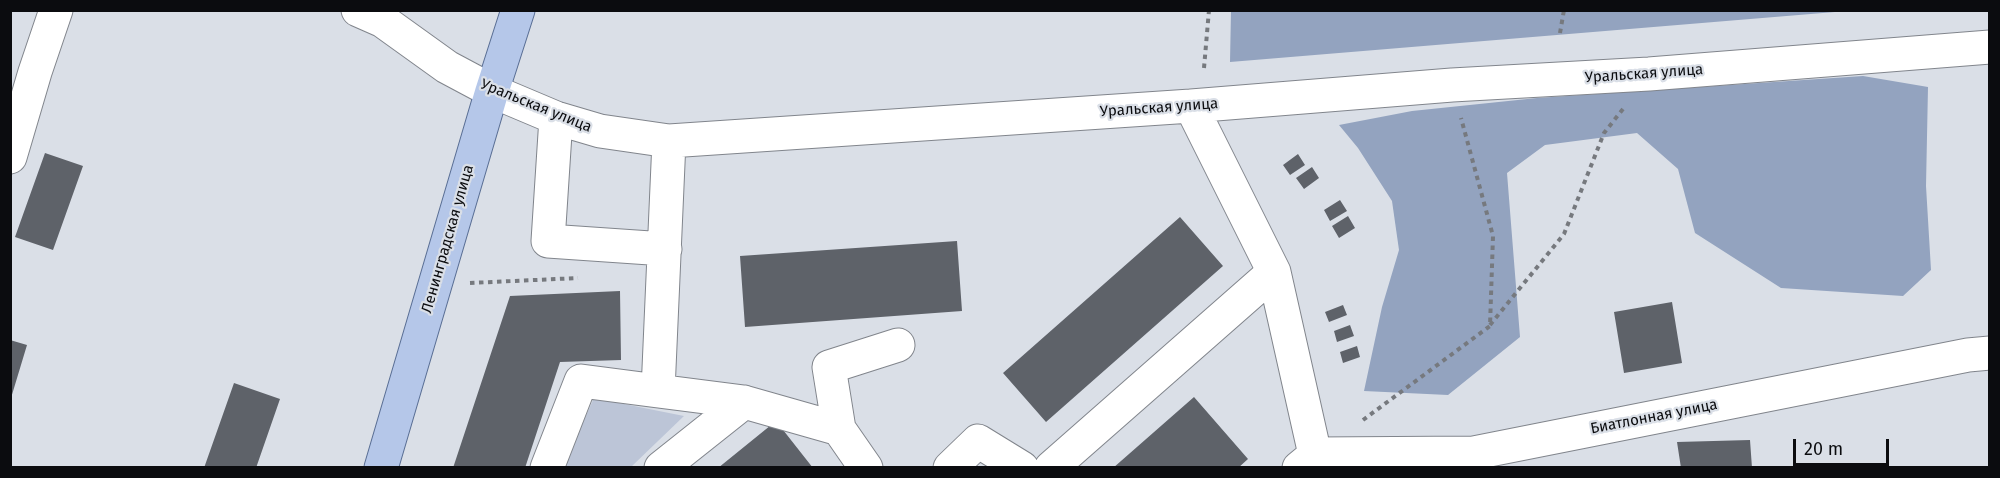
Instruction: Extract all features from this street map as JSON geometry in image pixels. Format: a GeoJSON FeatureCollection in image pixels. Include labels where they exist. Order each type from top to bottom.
{"type":"FeatureCollection","features":[{"type":"Feature","properties":{"kind":"main road","name":"Ленинградская улица"},"geometry":{"type":"LineString","coordinates":[[381,468],[518,10]]}},
{"type":"Feature","properties":{"kind":"street"},"geometry":{"type":"LineString","coordinates":[[10,157],[23,68],[56,10]]}},
{"type":"Feature","properties":{"kind":"street","name":"Уральская улица"},"geometry":{"type":"LineString","coordinates":[[358,10],[383,21],[447,67],[492,91],[556,118],[600,131],[669,141],[1191,106],[1452,85],[1649,74],[1989,47]]}},
{"type":"Feature","properties":{"kind":"street"},"geometry":{"type":"LineString","coordinates":[[1191,106],[1274,272],[1311,463]]}},
{"type":"Feature","properties":{"kind":"street"},"geometry":{"type":"LineString","coordinates":[[556,118],[548,241],[665,249]]}},
{"type":"Feature","properties":{"kind":"street"},"geometry":{"type":"LineString","coordinates":[[658,391],[669,141]]}},
{"type":"Feature","properties":{"kind":"street"},"geometry":{"type":"LineString","coordinates":[[1052,468],[1274,272]]}},
{"type":"Feature","properties":{"kind":"street"},"geometry":{"type":"LineString","coordinates":[[866,468],[838,429],[829,367],[898,345]]}},
{"type":"Feature","properties":{"kind":"street","name":"Биатлонная улица"},"geometry":{"type":"LineString","coordinates":[[1311,463],[1474,453],[1956,357],[1989,353]]}},
{"type":"Feature","properties":{"kind":"street"},"geometry":{"type":"LineString","coordinates":[[547,468],[581,381],[744,402],[838,429]]}},
{"type":"Feature","properties":{"kind":"street"},"geometry":{"type":"LineString","coordinates":[[661,468],[744,402]]}},
{"type":"Feature","properties":{"kind":"street"},"geometry":{"type":"LineString","coordinates":[[951,468],[978,441],[1022,468]]}},
{"type":"Feature","properties":{"kind":"path"},"geometry":{"type":"LineString","coordinates":[[1204,68],[1209,10]]}},
{"type":"Feature","properties":{"kind":"path"},"geometry":{"type":"LineString","coordinates":[[1560,33],[1564,10]]}},
{"type":"Feature","properties":{"kind":"path"},"geometry":{"type":"LineString","coordinates":[[1311,463],[1490,326],[1564,234],[1604,133],[1649,74]]}},
{"type":"Feature","properties":{"kind":"path"},"geometry":{"type":"LineString","coordinates":[[1452,85],[1493,236],[1490,326]]}},
{"type":"Feature","properties":{"kind":"path"},"geometry":{"type":"LineString","coordinates":[[467,293],[470,282],[584,278]]}},
{"type":"Feature","properties":{"kind":"shaded area"},"geometry":{"type":"Polygon","coordinates":[[[1231,10],[1847,11],[1230,62],[1231,10]]]}},
{"type":"Feature","properties":{"kind":"shaded area"},"geometry":{"type":"Polygon","coordinates":[[[1863,76],[1928,87],[1926,186],[1931,270],[1903,296],[1781,288],[1695,233],[1678,169],[1637,133],[1545,145],[1507,173],[1520,337],[1448,395],[1364,391],[1382,307],[1399,250],[1392,201],[1358,148],[1339,125],[1412,111],[1537,98],[1863,76]]]}},
{"type":"Feature","properties":{"kind":"shaded area"},"geometry":{"type":"Polygon","coordinates":[[[594,398],[684,416],[631,467],[562,468],[594,398]]]}},
{"type":"Feature","properties":{"kind":"building"},"geometry":{"type":"Polygon","coordinates":[[[45,153],[83,166],[53,250],[15,237],[45,153]]]}},
{"type":"Feature","properties":{"kind":"building"},"geometry":{"type":"Polygon","coordinates":[[[1298,154],[1305,165],[1290,175],[1283,165],[1298,154]]]}},
{"type":"Feature","properties":{"kind":"building"},"geometry":{"type":"Polygon","coordinates":[[[1312,167],[1319,178],[1304,189],[1296,178],[1312,167]]]}},
{"type":"Feature","properties":{"kind":"building"},"geometry":{"type":"Polygon","coordinates":[[[1340,200],[1347,211],[1330,221],[1324,210],[1340,200]]]}},
{"type":"Feature","properties":{"kind":"building"},"geometry":{"type":"Polygon","coordinates":[[[1348,216],[1355,228],[1339,238],[1332,226],[1348,216]]]}},
{"type":"Feature","properties":{"kind":"building"},"geometry":{"type":"Polygon","coordinates":[[[1180,217],[1223,266],[1046,422],[1003,373],[1180,217]]]}},
{"type":"Feature","properties":{"kind":"building"},"geometry":{"type":"Polygon","coordinates":[[[957,241],[962,311],[745,327],[740,256],[957,241]]]}},
{"type":"Feature","properties":{"kind":"building"},"geometry":{"type":"Polygon","coordinates":[[[620,291],[621,360],[560,362],[525,468],[453,468],[510,296],[620,291]]]}},
{"type":"Feature","properties":{"kind":"building"},"geometry":{"type":"Polygon","coordinates":[[[1672,302],[1682,363],[1624,373],[1614,312],[1672,302]]]}},
{"type":"Feature","properties":{"kind":"building"},"geometry":{"type":"Polygon","coordinates":[[[1343,305],[1347,315],[1329,322],[1325,312],[1343,305]]]}},
{"type":"Feature","properties":{"kind":"building"},"geometry":{"type":"Polygon","coordinates":[[[1350,325],[1354,336],[1337,342],[1334,331],[1350,325]]]}},
{"type":"Feature","properties":{"kind":"building"},"geometry":{"type":"Polygon","coordinates":[[[10,340],[27,345],[11,398],[10,398],[10,340]]]}},
{"type":"Feature","properties":{"kind":"building"},"geometry":{"type":"Polygon","coordinates":[[[1357,346],[1360,357],[1343,363],[1340,352],[1357,346]]]}},
{"type":"Feature","properties":{"kind":"building"},"geometry":{"type":"Polygon","coordinates":[[[234,383],[280,399],[256,468],[204,468],[234,383]]]}},
{"type":"Feature","properties":{"kind":"building"},"geometry":{"type":"Polygon","coordinates":[[[1194,397],[1248,459],[1238,468],[1113,468],[1194,397]]]}},
{"type":"Feature","properties":{"kind":"building"},"geometry":{"type":"Polygon","coordinates":[[[776,421],[813,468],[718,468],[776,421]]]}},
{"type":"Feature","properties":{"kind":"building"},"geometry":{"type":"Polygon","coordinates":[[[1750,440],[1752,468],[1681,468],[1677,442],[1750,440]]]}}]}
